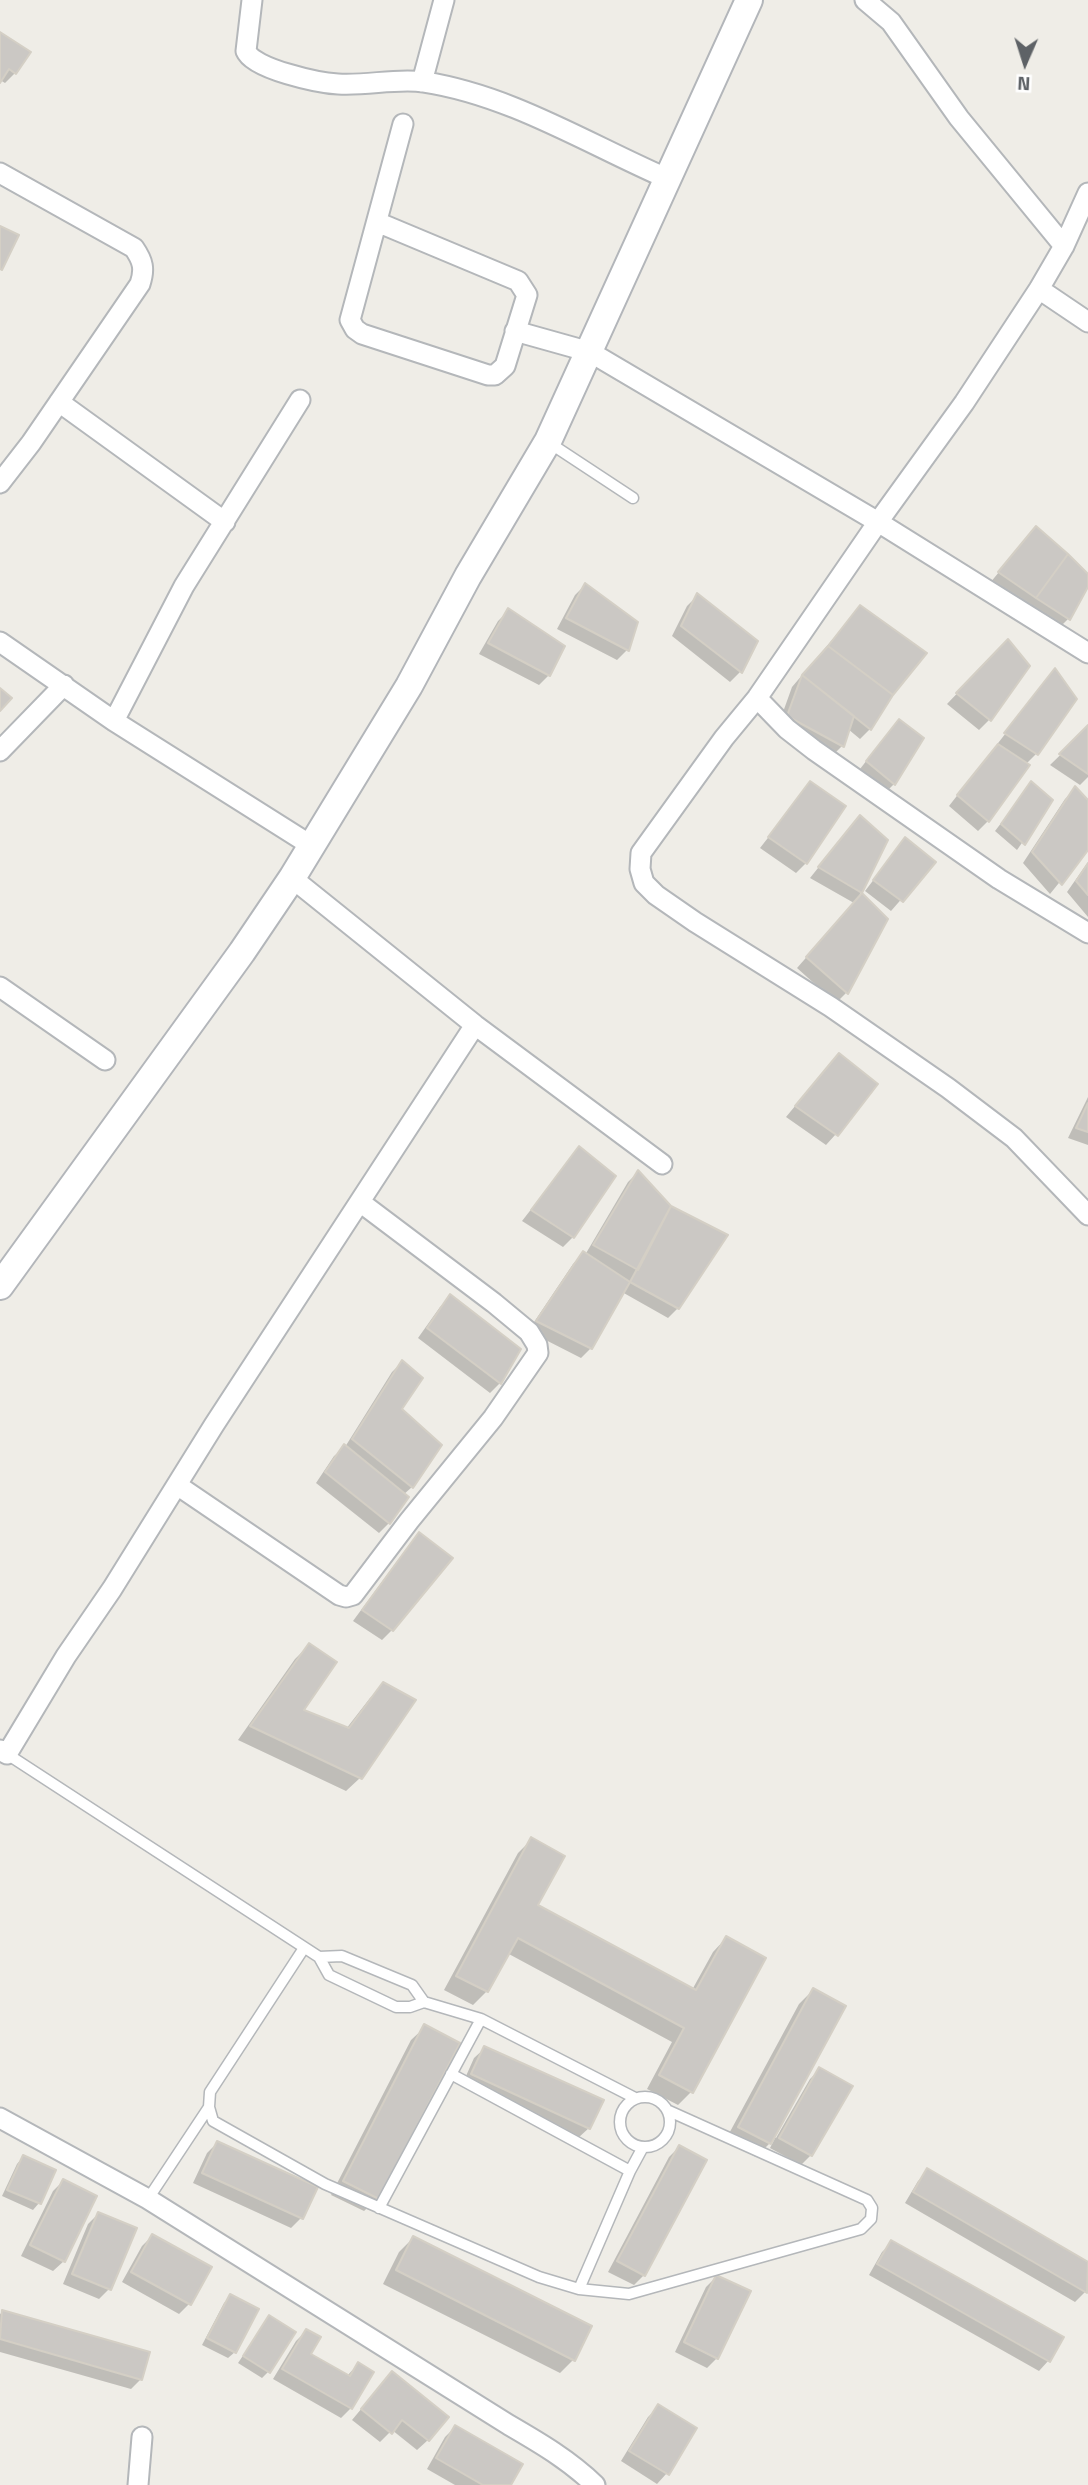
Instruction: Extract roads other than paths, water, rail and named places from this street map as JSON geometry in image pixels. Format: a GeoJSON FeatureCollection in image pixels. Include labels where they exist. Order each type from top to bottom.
{"type":"FeatureCollection","features":[{"type":"Feature","properties":{"kind":"main road"},"geometry":{"type":"LineString","coordinates":[[0,1286],[242,952],[292,878],[409,686],[468,576],[548,441],[749,0]]}},
{"type":"Feature","properties":{"kind":"street"},"geometry":{"type":"LineString","coordinates":[[252,0],[246,51],[248,57],[256,62],[290,74],[337,84],[422,82],[483,96],[667,178]]}},
{"type":"Feature","properties":{"kind":"street"},"geometry":{"type":"LineString","coordinates":[[422,82],[444,0]]}},
{"type":"Feature","properties":{"kind":"street"},"geometry":{"type":"LineString","coordinates":[[865,0],[891,22],[959,118],[1064,246]]}},
{"type":"Feature","properties":{"kind":"street"},"geometry":{"type":"LineString","coordinates":[[377,222],[518,281],[527,295],[505,366],[495,375],[362,334],[355,329],[351,320],[377,222],[403,124]]}},
{"type":"Feature","properties":{"kind":"street"},"geometry":{"type":"LineString","coordinates":[[0,173],[134,248],[143,260],[144,274],[140,285],[0,483]]}},
{"type":"Feature","properties":{"kind":"street"},"geometry":{"type":"LineString","coordinates":[[1088,193],[1064,246],[1039,289],[964,403],[757,698],[724,738],[641,853],[640,869],[644,884],[695,922],[831,1007],[948,1088],[1014,1138],[1088,1215]]}},
{"type":"Feature","properties":{"kind":"street"},"geometry":{"type":"LineString","coordinates":[[1039,289],[1088,322]]}},
{"type":"Feature","properties":{"kind":"street"},"geometry":{"type":"LineString","coordinates":[[515,331],[590,352],[878,522],[1088,653]]}},
{"type":"Feature","properties":{"kind":"street"},"geometry":{"type":"LineString","coordinates":[[114,721],[184,586],[300,400]]}},
{"type":"Feature","properties":{"kind":"street"},"geometry":{"type":"LineString","coordinates":[[59,402],[225,522]]}},
{"type":"Feature","properties":{"kind":"street"},"geometry":{"type":"LineString","coordinates":[[0,642],[114,721],[312,846]]}},
{"type":"Feature","properties":{"kind":"street"},"geometry":{"type":"LineString","coordinates":[[0,751],[64,685]]}},
{"type":"Feature","properties":{"kind":"street"},"geometry":{"type":"LineString","coordinates":[[757,698],[787,729],[814,750],[999,879],[1088,933]]}},
{"type":"Feature","properties":{"kind":"street"},"geometry":{"type":"LineString","coordinates":[[292,878],[475,1024],[662,1164]]}},
{"type":"Feature","properties":{"kind":"street"},"geometry":{"type":"LineString","coordinates":[[0,987],[105,1060]]}},
{"type":"Feature","properties":{"kind":"street"},"geometry":{"type":"LineString","coordinates":[[3,1752],[112,1590],[475,1024]]}},
{"type":"Feature","properties":{"kind":"street"},"geometry":{"type":"LineString","coordinates":[[177,1485],[339,1595],[353,1595],[493,1418],[536,1359],[537,1345],[530,1332],[360,1202]]}},
{"type":"Feature","properties":{"kind":"street"},"geometry":{"type":"LineString","coordinates":[[0,2118],[148,2199],[546,2446],[595,2485]]}},
{"type":"Feature","properties":{"kind":"street"},"geometry":{"type":"LineString","coordinates":[[138,2485],[142,2437]]}},
{"type":"Feature","properties":{"kind":"lane"},"geometry":{"type":"LineString","coordinates":[[548,441],[633,498]]}},
{"type":"Feature","properties":{"kind":"lane"},"geometry":{"type":"LineString","coordinates":[[3,1752],[318,1957],[329,1975],[396,2007],[410,2007],[424,2002],[481,2018],[635,2098]]}},
{"type":"Feature","properties":{"kind":"lane"},"geometry":{"type":"LineString","coordinates":[[304,1948],[210,2092],[209,2107],[213,2121],[325,2184],[539,2277],[579,2289],[629,2294],[861,2229],[871,2219],[872,2208],[867,2200],[668,2111]]}},
{"type":"Feature","properties":{"kind":"lane"},"geometry":{"type":"LineString","coordinates":[[318,1957],[342,1956],[412,1985],[424,2002]]}},
{"type":"Feature","properties":{"kind":"lane"},"geometry":{"type":"LineString","coordinates":[[379,2208],[481,2018]]}},
{"type":"Feature","properties":{"kind":"lane"},"geometry":{"type":"LineString","coordinates":[[451,2074],[630,2171]]}},
{"type":"Feature","properties":{"kind":"lane"},"geometry":{"type":"LineString","coordinates":[[648,2096],[660,2101],[668,2111],[671,2124],[666,2137],[656,2145],[643,2147],[630,2143],[622,2132],[620,2119],[624,2107],[635,2098],[648,2096]]}},
{"type":"Feature","properties":{"kind":"lane"},"geometry":{"type":"LineString","coordinates":[[148,2199],[209,2107]]}},
{"type":"Feature","properties":{"kind":"lane"},"geometry":{"type":"LineString","coordinates":[[579,2289],[643,2147]]}}]}
